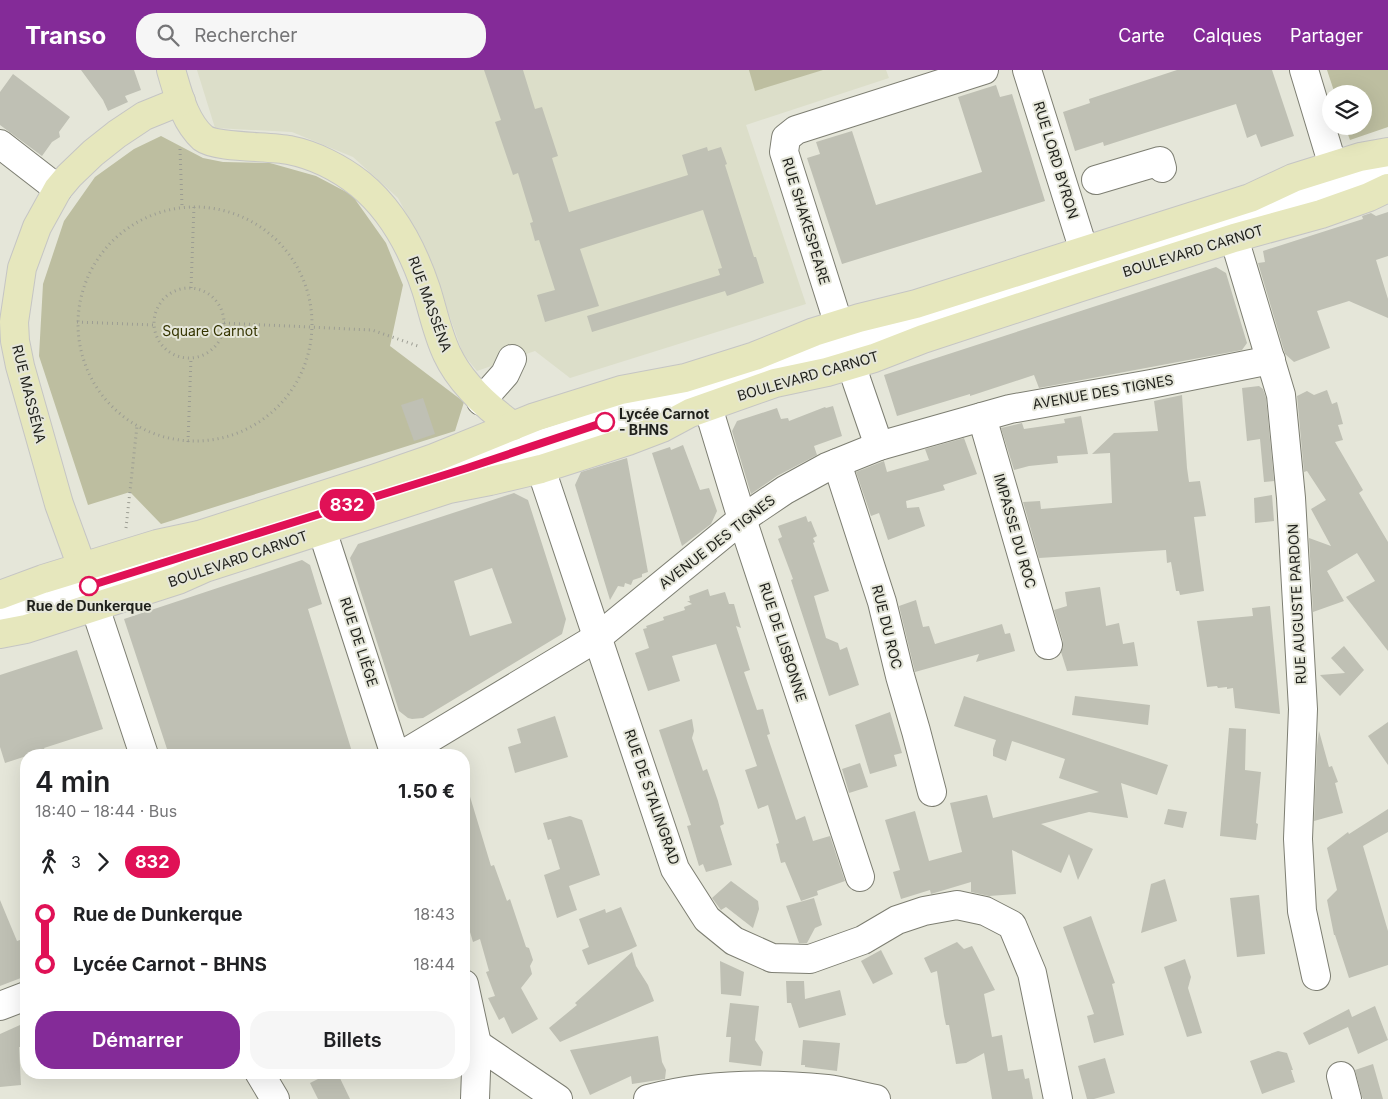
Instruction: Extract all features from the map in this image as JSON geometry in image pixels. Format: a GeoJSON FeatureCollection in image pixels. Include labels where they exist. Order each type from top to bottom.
{"type":"FeatureCollection","features":[{"type":"Feature","properties":{"kind":"main road"},"geometry":{"type":"LineString","coordinates":[[170,70],[181,101]]}},
{"type":"Feature","properties":{"kind":"main road","name":"RUE MASSÉNA"},"geometry":{"type":"LineString","coordinates":[[88,587],[59,504],[20,366],[15,341],[7,322],[17,296],[27,255],[37,227],[58,189],[93,153],[117,134],[144,116],[181,101],[193,126],[208,141],[290,150],[319,160],[341,171],[360,184],[375,198],[395,224],[412,254],[426,288],[447,355],[461,378],[481,401],[513,426]]}},
{"type":"Feature","properties":{"kind":"main road","name":"BOULEVARD CARNOT"},"geometry":{"type":"LineString","coordinates":[[0,634],[26,629],[157,544],[198,535],[376,478],[457,450],[535,417],[621,390],[694,376],[755,356],[814,332],[874,358],[923,339],[1234,238],[1321,214],[1360,157],[1388,152]]}},
{"type":"Feature","properties":{"kind":"main road","name":"BOULEVARD CARNOT"},"geometry":{"type":"LineString","coordinates":[[0,595],[43,579],[88,587],[178,580],[205,568],[449,489],[541,469],[645,435],[690,413],[775,383],[828,372],[859,318],[916,304],[1250,198],[1293,178],[1341,185],[1388,188]]}},
{"type":"Feature","properties":{"kind":"main road"},"geometry":{"type":"LineString","coordinates":[[43,579],[54,563],[59,549],[61,528],[59,504]]}},
{"type":"Feature","properties":{"kind":"street","name":"RUE SHAKESPEARE"},"geometry":{"type":"LineString","coordinates":[[879,446],[784,152],[786,138],[796,130],[984,70]]}},
{"type":"Feature","properties":{"kind":"street","name":"RUE LORD BYRON"},"geometry":{"type":"LineString","coordinates":[[1027,70],[1084,251]]}},
{"type":"Feature","properties":{"kind":"street"},"geometry":{"type":"LineString","coordinates":[[1304,70],[1341,185]]}},
{"type":"Feature","properties":{"kind":"street"},"geometry":{"type":"LineString","coordinates":[[0,144],[58,189]]}},
{"type":"Feature","properties":{"kind":"street"},"geometry":{"type":"LineString","coordinates":[[1096,180],[1160,161],[1162,168]]}},
{"type":"Feature","properties":{"kind":"street"},"geometry":{"type":"LineString","coordinates":[[0,615],[467,468],[1388,170]]}},
{"type":"Feature","properties":{"kind":"street","name":"RUE AUGUSTE PARDON"},"geometry":{"type":"LineString","coordinates":[[1234,238],[1281,395],[1291,498],[1303,709],[1298,839],[1302,911],[1316,976]]}},
{"type":"Feature","properties":{"kind":"street"},"geometry":{"type":"LineString","coordinates":[[481,401],[505,374],[512,359]]}},
{"type":"Feature","properties":{"kind":"street","name":"AVENUE DES TIGNES"},"geometry":{"type":"LineString","coordinates":[[412,749],[598,637],[742,519],[785,490],[837,463],[879,446],[1010,408],[1151,384],[1271,360]]}},
{"type":"Feature","properties":{"kind":"street","name":"RUE DE LISBONNE"},"geometry":{"type":"LineString","coordinates":[[708,407],[742,519],[860,877]]}},
{"type":"Feature","properties":{"kind":"street","name":"IMPASSE DU ROC"},"geometry":{"type":"LineString","coordinates":[[982,416],[1048,646]]}},
{"type":"Feature","properties":{"kind":"street","name":"RUE DU ROC"},"geometry":{"type":"LineString","coordinates":[[837,463],[882,602],[932,792]]}},
{"type":"Feature","properties":{"kind":"street","name":"RUE DE STALINGRAD"},"geometry":{"type":"LineString","coordinates":[[541,469],[676,869],[707,919],[734,941],[772,958],[810,959],[863,940],[897,920],[924,911],[957,905],[985,911],[1012,925],[1032,973],[1058,1099]]}},
{"type":"Feature","properties":{"kind":"street","name":"RUE DE LIÈGE"},"geometry":{"type":"LineString","coordinates":[[322,530],[393,749]]}},
{"type":"Feature","properties":{"kind":"street"},"geometry":{"type":"LineString","coordinates":[[88,587],[142,749]]}},
{"type":"Feature","properties":{"kind":"street"},"geometry":{"type":"LineString","coordinates":[[0,1006],[20,998]]}},
{"type":"Feature","properties":{"kind":"street"},"geometry":{"type":"LineString","coordinates":[[470,1012],[477,1044],[475,1099]]}},
{"type":"Feature","properties":{"kind":"street"},"geometry":{"type":"LineString","coordinates":[[477,1044],[558,1099]]}},
{"type":"Feature","properties":{"kind":"street"},"geometry":{"type":"LineString","coordinates":[[263,1079],[275,1099]]}},
{"type":"Feature","properties":{"kind":"street"},"geometry":{"type":"LineString","coordinates":[[648,1099],[673,1092],[757,1084],[828,1090],[876,1099]]}},
{"type":"Feature","properties":{"kind":"path"},"geometry":{"type":"LineString","coordinates":[[180,147],[182,206]]}},
{"type":"Feature","properties":{"kind":"path"},"geometry":{"type":"LineString","coordinates":[[182,206],[194,206],[231,211],[265,228],[291,255],[307,289],[312,326],[308,358],[295,386],[275,411],[249,429],[227,437],[188,442],[162,437],[137,426],[112,408],[93,382],[81,353],[77,322],[81,294],[91,267],[108,244],[129,225],[155,212],[182,206]]}},
{"type":"Feature","properties":{"kind":"path"},"geometry":{"type":"LineString","coordinates":[[191,288],[194,206]]}},
{"type":"Feature","properties":{"kind":"path"},"geometry":{"type":"LineString","coordinates":[[191,288],[202,290],[218,303],[224,323],[218,343],[201,356],[191,358],[180,357],[170,353],[162,346],[156,336],[154,325],[155,313],[164,298],[180,289],[191,288]]}},
{"type":"Feature","properties":{"kind":"path"},"geometry":{"type":"LineString","coordinates":[[77,322],[154,325]]}},
{"type":"Feature","properties":{"kind":"path"},"geometry":{"type":"LineString","coordinates":[[224,323],[372,330],[447,355]]}},
{"type":"Feature","properties":{"kind":"path"},"geometry":{"type":"LineString","coordinates":[[188,442],[191,358]]}},
{"type":"Feature","properties":{"kind":"path"},"geometry":{"type":"LineString","coordinates":[[126,533],[137,426]]}},
{"type":"Feature","properties":{"kind":"shaded area"},"geometry":{"type":"Polygon","coordinates":[[[197,70],[886,70],[889,78],[746,125],[806,304],[570,378],[535,351],[477,371],[463,354],[427,253],[398,198],[353,157],[292,132],[215,128],[197,70]]]}},
{"type":"Feature","properties":{"kind":"green space"},"geometry":{"type":"Polygon","coordinates":[[[749,70],[823,70],[755,91],[749,70]]]}},
{"type":"Feature","properties":{"kind":"green space"},"geometry":{"type":"Polygon","coordinates":[[[1327,70],[1388,70],[1388,127],[1372,132],[1372,85],[1332,85],[1327,70]]]}},
{"type":"Feature","properties":{"kind":"green space"},"geometry":{"type":"Polygon","coordinates":[[[1348,135],[1365,135],[1350,140],[1348,135]]]}},
{"type":"Feature","properties":{"kind":"green space","name":"Square Carnot"},"geometry":{"type":"Polygon","coordinates":[[[161,136],[203,158],[223,162],[270,163],[316,176],[352,195],[386,243],[403,285],[390,346],[464,402],[455,431],[161,524],[130,492],[88,505],[39,356],[43,284],[64,221],[95,177],[134,149],[161,136]]]}},
{"type":"Feature","properties":{"kind":"building"},"geometry":{"type":"Polygon","coordinates":[[[81,70],[134,70],[141,90],[125,96],[128,102],[108,111],[103,100],[81,70]]]}},
{"type":"Feature","properties":{"kind":"building"},"geometry":{"type":"Polygon","coordinates":[[[484,70],[523,70],[535,109],[542,107],[558,156],[552,158],[569,212],[688,175],[682,155],[707,147],[708,151],[721,147],[754,257],[756,257],[764,283],[727,296],[725,291],[592,332],[587,316],[720,275],[718,269],[722,268],[703,210],[580,249],[599,306],[545,322],[537,295],[555,290],[539,240],[535,241],[530,223],[533,222],[518,173],[513,175],[495,122],[501,120],[484,70]]]}},
{"type":"Feature","properties":{"kind":"building"},"geometry":{"type":"Polygon","coordinates":[[[1177,70],[1272,70],[1294,136],[1261,147],[1256,134],[1247,138],[1236,104],[1104,146],[1103,142],[1075,151],[1063,112],[1090,103],[1089,99],[1177,70]]]}},
{"type":"Feature","properties":{"kind":"building"},"geometry":{"type":"Polygon","coordinates":[[[13,74],[70,117],[59,132],[60,137],[52,142],[42,156],[0,125],[0,92],[13,74]]]}},
{"type":"Feature","properties":{"kind":"building"},"geometry":{"type":"Polygon","coordinates":[[[996,85],[1000,97],[1012,94],[1045,201],[842,264],[807,158],[820,154],[816,142],[852,131],[876,205],[982,172],[958,97],[996,85]]]}},
{"type":"Feature","properties":{"kind":"building"},"geometry":{"type":"Polygon","coordinates":[[[1388,212],[1388,256],[1376,260],[1388,299],[1388,318],[1349,301],[1317,311],[1330,348],[1294,362],[1285,354],[1258,263],[1265,262],[1263,251],[1363,219],[1362,216],[1371,213],[1376,216],[1388,212]]]}},
{"type":"Feature","properties":{"kind":"building"},"geometry":{"type":"Polygon","coordinates":[[[1216,267],[1226,273],[1247,343],[1242,350],[1039,388],[1034,375],[970,396],[970,394],[897,416],[884,375],[1216,267]]]}},
{"type":"Feature","properties":{"kind":"building"},"geometry":{"type":"Polygon","coordinates":[[[1259,386],[1263,389],[1266,398],[1274,481],[1264,482],[1260,439],[1247,441],[1242,388],[1259,386]]]}},
{"type":"Feature","properties":{"kind":"building"},"geometry":{"type":"Polygon","coordinates":[[[1327,390],[1332,404],[1337,402],[1343,424],[1338,425],[1343,440],[1335,442],[1363,490],[1359,493],[1388,542],[1388,651],[1346,597],[1375,581],[1357,553],[1327,571],[1344,601],[1313,612],[1309,538],[1331,546],[1311,509],[1326,500],[1307,471],[1304,472],[1297,396],[1307,391],[1314,395],[1327,390]]]}},
{"type":"Feature","properties":{"kind":"building"},"geometry":{"type":"Polygon","coordinates":[[[1182,395],[1189,482],[1200,481],[1206,516],[1194,517],[1204,591],[1180,595],[1179,591],[1176,591],[1171,562],[1167,563],[1166,550],[1039,558],[1023,502],[1040,501],[1041,509],[1112,503],[1110,453],[1092,454],[1114,433],[1158,431],[1154,401],[1182,395]]]}},
{"type":"Feature","properties":{"kind":"building"},"geometry":{"type":"Polygon","coordinates":[[[423,398],[435,434],[414,441],[401,405],[423,398]]]}},
{"type":"Feature","properties":{"kind":"building"},"geometry":{"type":"Polygon","coordinates":[[[833,406],[842,436],[814,446],[817,455],[777,476],[751,494],[732,431],[737,421],[777,408],[781,419],[788,418],[789,421],[825,407],[833,406]]]}},
{"type":"Feature","properties":{"kind":"building"},"geometry":{"type":"Polygon","coordinates":[[[1081,416],[1088,454],[1057,456],[1058,463],[1029,466],[1014,470],[1001,428],[1022,423],[1024,429],[1065,423],[1064,419],[1081,416]]]}},
{"type":"Feature","properties":{"kind":"building"},"geometry":{"type":"Polygon","coordinates":[[[964,438],[977,474],[943,485],[945,490],[906,501],[907,508],[919,507],[925,526],[888,540],[879,513],[871,516],[856,472],[884,461],[887,472],[929,460],[925,449],[964,438]]]}},
{"type":"Feature","properties":{"kind":"building"},"geometry":{"type":"Polygon","coordinates":[[[683,445],[700,490],[709,488],[717,511],[711,524],[682,546],[652,453],[670,447],[671,450],[683,445]]]}},
{"type":"Feature","properties":{"kind":"building"},"geometry":{"type":"Polygon","coordinates":[[[627,458],[648,572],[642,574],[642,577],[633,580],[631,585],[625,583],[624,587],[618,586],[610,600],[575,485],[581,472],[627,458]]]}},
{"type":"Feature","properties":{"kind":"building"},"geometry":{"type":"Polygon","coordinates":[[[514,493],[528,500],[566,619],[562,634],[423,718],[408,718],[399,711],[350,558],[358,544],[514,493]],[[492,568],[454,581],[470,636],[512,623],[492,568]]]}},
{"type":"Feature","properties":{"kind":"building"},"geometry":{"type":"Polygon","coordinates":[[[1272,495],[1274,521],[1255,523],[1254,498],[1272,495]]]}},
{"type":"Feature","properties":{"kind":"building"},"geometry":{"type":"Polygon","coordinates":[[[806,516],[808,522],[811,521],[817,536],[813,538],[815,542],[813,543],[829,591],[814,596],[826,638],[838,643],[840,650],[847,647],[859,685],[829,696],[791,580],[793,579],[778,539],[782,537],[778,526],[806,516]]]}},
{"type":"Feature","properties":{"kind":"building"},"geometry":{"type":"Polygon","coordinates":[[[302,560],[310,565],[322,604],[308,609],[351,749],[167,749],[124,619],[302,560]]]}},
{"type":"Feature","properties":{"kind":"building"},"geometry":{"type":"Polygon","coordinates":[[[1100,587],[1106,626],[1119,623],[1123,644],[1134,642],[1138,666],[1067,671],[1061,652],[1063,641],[1054,610],[1067,606],[1065,592],[1100,587]]]}},
{"type":"Feature","properties":{"kind":"building"},"geometry":{"type":"Polygon","coordinates":[[[708,589],[710,596],[725,592],[729,604],[734,604],[741,628],[736,626],[750,670],[744,672],[757,710],[763,709],[770,734],[767,735],[796,820],[805,816],[813,841],[830,836],[845,881],[817,891],[818,895],[801,901],[785,862],[781,863],[776,844],[779,843],[768,805],[758,809],[745,770],[757,766],[716,644],[672,656],[680,681],[648,691],[635,653],[649,648],[643,629],[647,628],[646,626],[664,620],[663,617],[685,610],[684,607],[692,604],[687,601],[690,601],[689,596],[708,589]]]}},
{"type":"Feature","properties":{"kind":"building"},"geometry":{"type":"Polygon","coordinates":[[[916,600],[923,627],[929,626],[935,644],[1002,624],[1005,634],[1010,633],[1015,651],[976,662],[979,654],[915,672],[899,606],[916,600]]]}},
{"type":"Feature","properties":{"kind":"building"},"geometry":{"type":"Polygon","coordinates":[[[1270,606],[1280,714],[1235,708],[1233,688],[1207,687],[1197,621],[1253,616],[1252,608],[1270,606]]]}},
{"type":"Feature","properties":{"kind":"building"},"geometry":{"type":"Polygon","coordinates":[[[1344,646],[1364,670],[1340,696],[1320,675],[1345,673],[1331,658],[1344,646]]]}},
{"type":"Feature","properties":{"kind":"building"},"geometry":{"type":"Polygon","coordinates":[[[77,650],[103,729],[44,749],[20,749],[20,758],[5,763],[0,747],[0,675],[77,650]]]}},
{"type":"Feature","properties":{"kind":"building"},"geometry":{"type":"Polygon","coordinates":[[[964,696],[1168,765],[1157,795],[1121,783],[1128,818],[1089,812],[1041,824],[1093,849],[1078,880],[1069,854],[1061,873],[1012,850],[1016,894],[989,896],[971,892],[971,882],[931,894],[930,890],[901,899],[893,872],[900,870],[885,820],[915,811],[929,861],[962,852],[950,803],[987,795],[993,818],[1099,792],[1059,778],[1065,759],[1012,741],[1006,761],[993,756],[996,740],[954,726],[964,696]]]}},
{"type":"Feature","properties":{"kind":"building"},"geometry":{"type":"Polygon","coordinates":[[[1075,696],[1150,705],[1148,725],[1072,715],[1075,696]]]}},
{"type":"Feature","properties":{"kind":"building"},"geometry":{"type":"Polygon","coordinates":[[[890,712],[902,753],[894,755],[897,766],[870,774],[855,725],[890,712]]]}},
{"type":"Feature","properties":{"kind":"building"},"geometry":{"type":"Polygon","coordinates":[[[555,716],[568,757],[515,773],[508,747],[521,743],[517,729],[555,716]]]}},
{"type":"Feature","properties":{"kind":"building"},"geometry":{"type":"Polygon","coordinates":[[[692,719],[694,731],[692,738],[703,771],[707,769],[718,801],[724,824],[720,826],[732,865],[706,872],[703,864],[699,866],[687,826],[691,825],[659,730],[692,719]]]}},
{"type":"Feature","properties":{"kind":"building"},"geometry":{"type":"Polygon","coordinates":[[[1388,722],[1388,765],[1368,736],[1388,722]]]}},
{"type":"Feature","properties":{"kind":"building"},"geometry":{"type":"Polygon","coordinates":[[[1229,728],[1246,729],[1245,770],[1261,772],[1256,840],[1220,836],[1229,728]]]}},
{"type":"Feature","properties":{"kind":"building"},"geometry":{"type":"Polygon","coordinates":[[[1319,731],[1329,767],[1332,766],[1338,782],[1335,783],[1343,813],[1314,821],[1317,746],[1319,731]]]}},
{"type":"Feature","properties":{"kind":"building"},"geometry":{"type":"Polygon","coordinates":[[[860,763],[868,787],[849,793],[842,769],[860,763]]]}},
{"type":"Feature","properties":{"kind":"building"},"geometry":{"type":"Polygon","coordinates":[[[470,797],[491,866],[494,865],[507,901],[510,899],[526,947],[529,948],[533,960],[530,966],[532,974],[521,988],[538,1019],[512,1034],[504,1017],[499,1020],[488,998],[495,996],[486,972],[489,971],[480,939],[473,942],[470,932],[470,797]]]}},
{"type":"Feature","properties":{"kind":"building"},"geometry":{"type":"Polygon","coordinates":[[[1168,809],[1187,812],[1183,828],[1164,824],[1168,809]]]}},
{"type":"Feature","properties":{"kind":"building"},"geometry":{"type":"Polygon","coordinates":[[[1388,809],[1388,832],[1363,846],[1388,931],[1388,965],[1349,978],[1334,935],[1327,900],[1337,890],[1327,848],[1348,832],[1349,834],[1388,809]]]}},
{"type":"Feature","properties":{"kind":"building"},"geometry":{"type":"Polygon","coordinates":[[[570,816],[582,820],[600,875],[569,886],[577,910],[557,918],[544,875],[560,869],[551,839],[548,840],[543,823],[570,816]]]}},
{"type":"Feature","properties":{"kind":"building"},"geometry":{"type":"Polygon","coordinates":[[[1165,879],[1177,921],[1141,933],[1151,884],[1165,879]]]}},
{"type":"Feature","properties":{"kind":"building"},"geometry":{"type":"Polygon","coordinates":[[[731,881],[758,901],[759,909],[753,928],[726,907],[721,910],[712,898],[731,881]]]}},
{"type":"Feature","properties":{"kind":"building"},"geometry":{"type":"Polygon","coordinates":[[[1259,895],[1265,954],[1237,957],[1230,898],[1259,895]]]}},
{"type":"Feature","properties":{"kind":"building"},"geometry":{"type":"Polygon","coordinates":[[[814,898],[822,925],[815,928],[807,943],[799,943],[786,906],[814,898]]]}},
{"type":"Feature","properties":{"kind":"building"},"geometry":{"type":"Polygon","coordinates":[[[0,900],[17,941],[20,940],[20,978],[0,986],[0,900]]]}},
{"type":"Feature","properties":{"kind":"building"},"geometry":{"type":"Polygon","coordinates":[[[621,907],[637,946],[588,965],[582,950],[589,947],[579,919],[605,909],[606,913],[621,907]]]}},
{"type":"Feature","properties":{"kind":"building"},"geometry":{"type":"Polygon","coordinates":[[[1091,916],[1115,983],[1112,984],[1124,1035],[1094,1043],[1087,1016],[1094,1014],[1063,927],[1091,916]]]}},
{"type":"Feature","properties":{"kind":"building"},"geometry":{"type":"Polygon","coordinates":[[[957,942],[964,949],[972,946],[995,990],[984,994],[992,1037],[1002,1035],[1008,1071],[1023,1069],[1025,1079],[1029,1078],[1033,1099],[992,1099],[984,1053],[966,1063],[956,1064],[949,1025],[946,1025],[944,1016],[937,971],[931,973],[924,958],[957,942]]]}},
{"type":"Feature","properties":{"kind":"building"},"geometry":{"type":"Polygon","coordinates":[[[881,950],[893,974],[873,984],[861,961],[881,950]]]}},
{"type":"Feature","properties":{"kind":"building"},"geometry":{"type":"Polygon","coordinates":[[[632,952],[636,966],[648,985],[654,1001],[560,1042],[549,1028],[577,1005],[575,1003],[632,952]]]}},
{"type":"Feature","properties":{"kind":"building"},"geometry":{"type":"Polygon","coordinates":[[[1185,959],[1191,977],[1188,988],[1202,1033],[1187,1037],[1164,967],[1185,959]]]}},
{"type":"Feature","properties":{"kind":"building"},"geometry":{"type":"Polygon","coordinates":[[[720,961],[744,972],[741,996],[721,994],[720,961]]]}},
{"type":"Feature","properties":{"kind":"building"},"geometry":{"type":"Polygon","coordinates":[[[786,981],[804,981],[805,999],[840,990],[846,1015],[799,1028],[791,1003],[787,1003],[786,981]]]}},
{"type":"Feature","properties":{"kind":"building"},"geometry":{"type":"Polygon","coordinates":[[[730,1003],[759,1006],[755,1040],[763,1052],[761,1066],[729,1062],[731,1037],[726,1037],[730,1003]]]}},
{"type":"Feature","properties":{"kind":"building"},"geometry":{"type":"Polygon","coordinates":[[[1375,1006],[1388,1040],[1358,1054],[1348,1027],[1309,1045],[1303,1033],[1349,1009],[1352,1017],[1375,1006]]]}},
{"type":"Feature","properties":{"kind":"building"},"geometry":{"type":"Polygon","coordinates":[[[20,1025],[21,1085],[0,1087],[0,1034],[20,1025]]]}},
{"type":"Feature","properties":{"kind":"building"},"geometry":{"type":"Polygon","coordinates":[[[658,1036],[662,1062],[666,1070],[665,1079],[632,1084],[631,1076],[590,1095],[570,1050],[658,1036]]]}},
{"type":"Feature","properties":{"kind":"building"},"geometry":{"type":"Polygon","coordinates":[[[803,1040],[840,1043],[837,1071],[801,1065],[803,1040]]]}},
{"type":"Feature","properties":{"kind":"building"},"geometry":{"type":"Polygon","coordinates":[[[1278,1051],[1287,1053],[1295,1082],[1262,1094],[1250,1061],[1278,1051]]]}},
{"type":"Feature","properties":{"kind":"building"},"geometry":{"type":"Polygon","coordinates":[[[1105,1058],[1115,1093],[1087,1099],[1078,1066],[1105,1058]]]}},
{"type":"Feature","properties":{"kind":"building"},"geometry":{"type":"Polygon","coordinates":[[[1373,1064],[1383,1099],[1363,1099],[1355,1070],[1373,1064]]]}},
{"type":"Feature","properties":{"kind":"building"},"geometry":{"type":"Polygon","coordinates":[[[318,1079],[340,1079],[350,1099],[318,1099],[310,1083],[318,1079]]]}},
{"type":"Feature","properties":{"kind":"bus line","name":"832"},"geometry":{"type":"LineString","coordinates":[[89,586],[467,468],[605,422]]}},
{"type":"Feature","properties":{"kind":"place","name":"Lycée Carnot - BHNS"},"geometry":{"type":"Point","coordinates":[605,422]}},
{"type":"Feature","properties":{"kind":"place","name":"Rue de Dunkerque"},"geometry":{"type":"Point","coordinates":[89,586]}}]}
